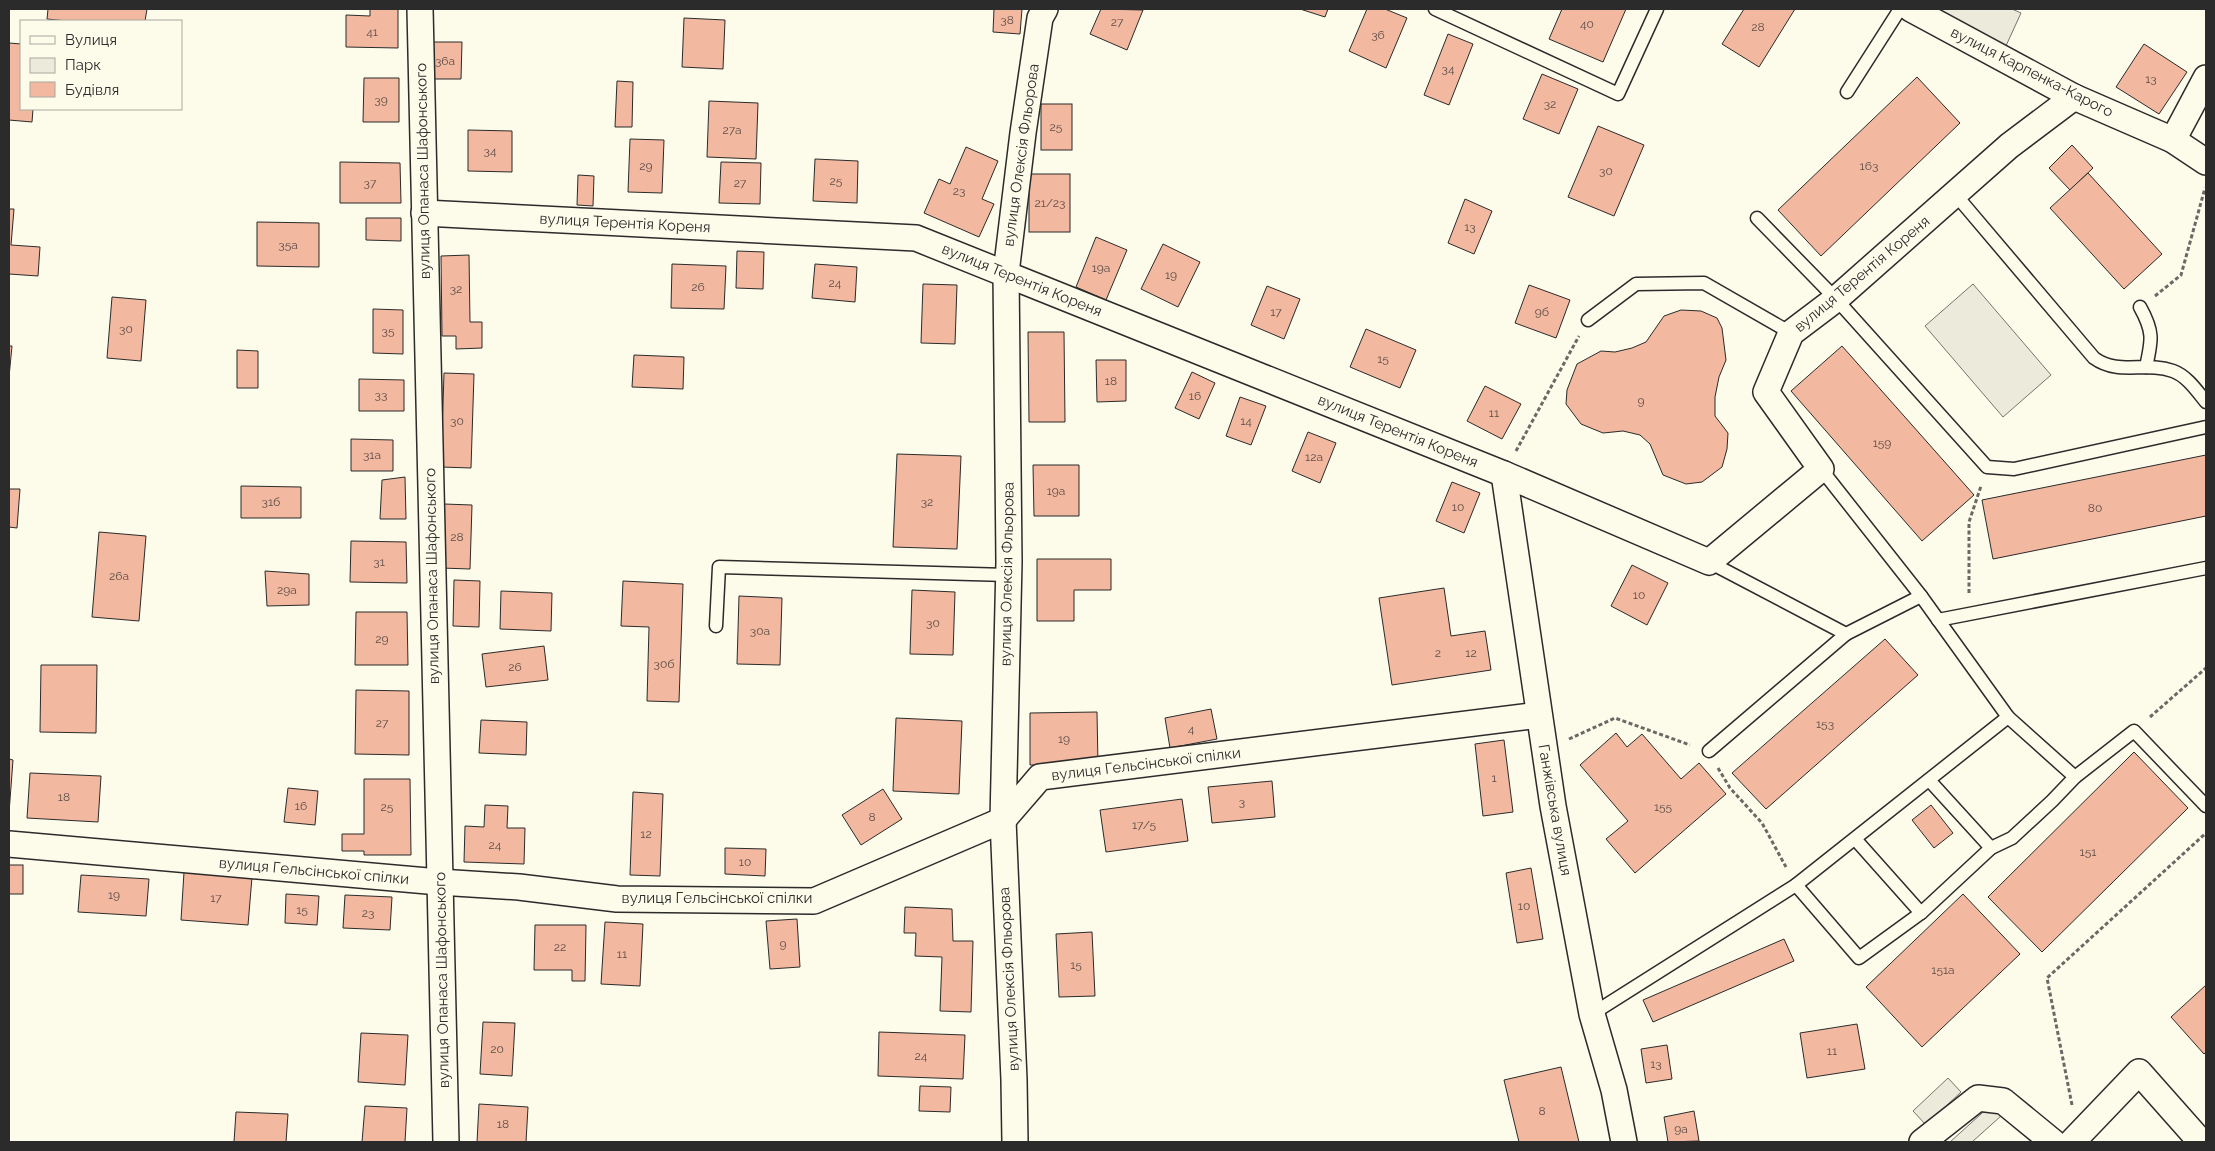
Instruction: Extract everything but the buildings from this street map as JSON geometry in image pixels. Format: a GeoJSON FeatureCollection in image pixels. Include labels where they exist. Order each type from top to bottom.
{"type":"FeatureCollection","features":[{"type":"Feature","properties":{"kind":"street","name":"вулиця Опанаса Шафонського"},"geometry":{"type":"LineString","coordinates":[[420,9],[446,1142]]}},
{"type":"Feature","properties":{"kind":"street","name":"вулиця Олексія Фльорова"},"geometry":{"type":"LineString","coordinates":[[1015,1142],[1003,820],[1008,575],[1006,273],[1023,133],[1040,18],[1045,9]]}},
{"type":"Feature","properties":{"kind":"street","name":"вулиця Карпенка-Карого"},"geometry":{"type":"LineString","coordinates":[[1911,9],[2074,97],[2173,140],[2206,162]]}},
{"type":"Feature","properties":{"kind":"street"},"geometry":{"type":"LineString","coordinates":[[2173,140],[2206,78]]}},
{"type":"Feature","properties":{"kind":"street","name":"вулиця Терентія Кореня"},"geometry":{"type":"LineString","coordinates":[[1821,470],[1766,392],[1791,333],[1836,299],[2009,146],[2074,97]]}},
{"type":"Feature","properties":{"kind":"street","name":"вулиця Терентія Кореня"},"geometry":{"type":"LineString","coordinates":[[424,213],[916,238],[1504,474],[1709,562]]}},
{"type":"Feature","properties":{"kind":"street"},"geometry":{"type":"LineString","coordinates":[[1709,562],[1821,470]]}},
{"type":"Feature","properties":{"kind":"street","name":"Ганжівська вулиця"},"geometry":{"type":"LineString","coordinates":[[1504,474],[1539,715],[1592,1014],[1614,1090],[1624,1142]]}},
{"type":"Feature","properties":{"kind":"street","name":"вулиця Гельсінської спілки"},"geometry":{"type":"LineString","coordinates":[[9,844],[439,882],[519,887],[617,898],[814,901],[1003,820],[1040,777],[1539,715]]}},
{"type":"Feature","properties":{"kind":"street"},"geometry":{"type":"LineString","coordinates":[[2075,1139],[2139,1072],[2201,1142]]}},
{"type":"Feature","properties":{"kind":"street"},"geometry":{"type":"LineString","coordinates":[[1922,1142],[1978,1098],[2003,1101],[2053,1142]]}},
{"type":"Feature","properties":{"kind":"lane"},"geometry":{"type":"LineString","coordinates":[[1434,9],[1618,94],[1657,9]]}},
{"type":"Feature","properties":{"kind":"lane"},"geometry":{"type":"LineString","coordinates":[[1847,92],[1900,9]]}},
{"type":"Feature","properties":{"kind":"lane"},"geometry":{"type":"LineString","coordinates":[[1956,194],[2094,358],[2105,366],[2116,368],[2146,367],[2173,371],[2188,381],[2206,402]]}},
{"type":"Feature","properties":{"kind":"lane"},"geometry":{"type":"LineString","coordinates":[[1757,218],[1836,299],[1987,467],[2014,469],[2206,427]]}},
{"type":"Feature","properties":{"kind":"lane"},"geometry":{"type":"LineString","coordinates":[[1588,320],[1636,284],[1704,282],[1791,333]]}},
{"type":"Feature","properties":{"kind":"lane"},"geometry":{"type":"LineString","coordinates":[[2140,307],[2150,325],[2151,343],[2146,367]]}},
{"type":"Feature","properties":{"kind":"lane"},"geometry":{"type":"LineString","coordinates":[[1821,470],[1922,596],[2008,717],[2075,777]]}},
{"type":"Feature","properties":{"kind":"lane"},"geometry":{"type":"LineString","coordinates":[[1709,562],[1846,634]]}},
{"type":"Feature","properties":{"kind":"lane"},"geometry":{"type":"LineString","coordinates":[[716,626],[718,567],[1008,575]]}},
{"type":"Feature","properties":{"kind":"lane"},"geometry":{"type":"LineString","coordinates":[[1938,620],[2206,568]]}},
{"type":"Feature","properties":{"kind":"lane"},"geometry":{"type":"LineString","coordinates":[[1710,751],[1846,634],[1922,596]]}},
{"type":"Feature","properties":{"kind":"lane"},"geometry":{"type":"LineString","coordinates":[[1592,1014],[1796,885],[1856,840],[2008,717]]}},
{"type":"Feature","properties":{"kind":"lane"},"geometry":{"type":"LineString","coordinates":[[1796,885],[1859,958],[1921,913],[1991,848],[2012,838],[2052,802],[2075,777],[2134,731],[2206,806]]}},
{"type":"Feature","properties":{"kind":"lane"},"geometry":{"type":"LineString","coordinates":[[1930,780],[1991,848]]}},
{"type":"Feature","properties":{"kind":"lane"},"geometry":{"type":"LineString","coordinates":[[1856,840],[1921,913]]}},
{"type":"Feature","properties":{"kind":"path"},"geometry":{"type":"LineString","coordinates":[[2140,307],[2181,275],[2206,185]]}},
{"type":"Feature","properties":{"kind":"path"},"geometry":{"type":"LineString","coordinates":[[1504,474],[1588,320]]}},
{"type":"Feature","properties":{"kind":"path"},"geometry":{"type":"LineString","coordinates":[[1970,614],[1969,522],[1987,467]]}},
{"type":"Feature","properties":{"kind":"path"},"geometry":{"type":"LineString","coordinates":[[2134,731],[2206,668]]}},
{"type":"Feature","properties":{"kind":"path"},"geometry":{"type":"LineString","coordinates":[[1545,751],[1614,718],[1710,751],[1730,788],[1762,824],[1796,885]]}},
{"type":"Feature","properties":{"kind":"path"},"geometry":{"type":"LineString","coordinates":[[2075,1139],[2047,978],[2206,833]]}},
{"type":"Feature","properties":{"kind":"green space"},"geometry":{"type":"Polygon","coordinates":[[[1973,284],[2051,375],[2003,417],[1925,326],[1973,284]]]}},
{"type":"Feature","properties":{"kind":"shaded area"},"geometry":{"type":"Polygon","coordinates":[[[1927,9],[2012,9],[2021,13],[2005,48],[1927,9]]]}},
{"type":"Feature","properties":{"kind":"shaded area"},"geometry":{"type":"Polygon","coordinates":[[[1948,1078],[1961,1092],[1926,1125],[1913,1111],[1948,1078]]]}},
{"type":"Feature","properties":{"kind":"shaded area"},"geometry":{"type":"Polygon","coordinates":[[[1991,1105],[2001,1116],[1972,1142],[1950,1142],[1991,1105]]]}}]}
